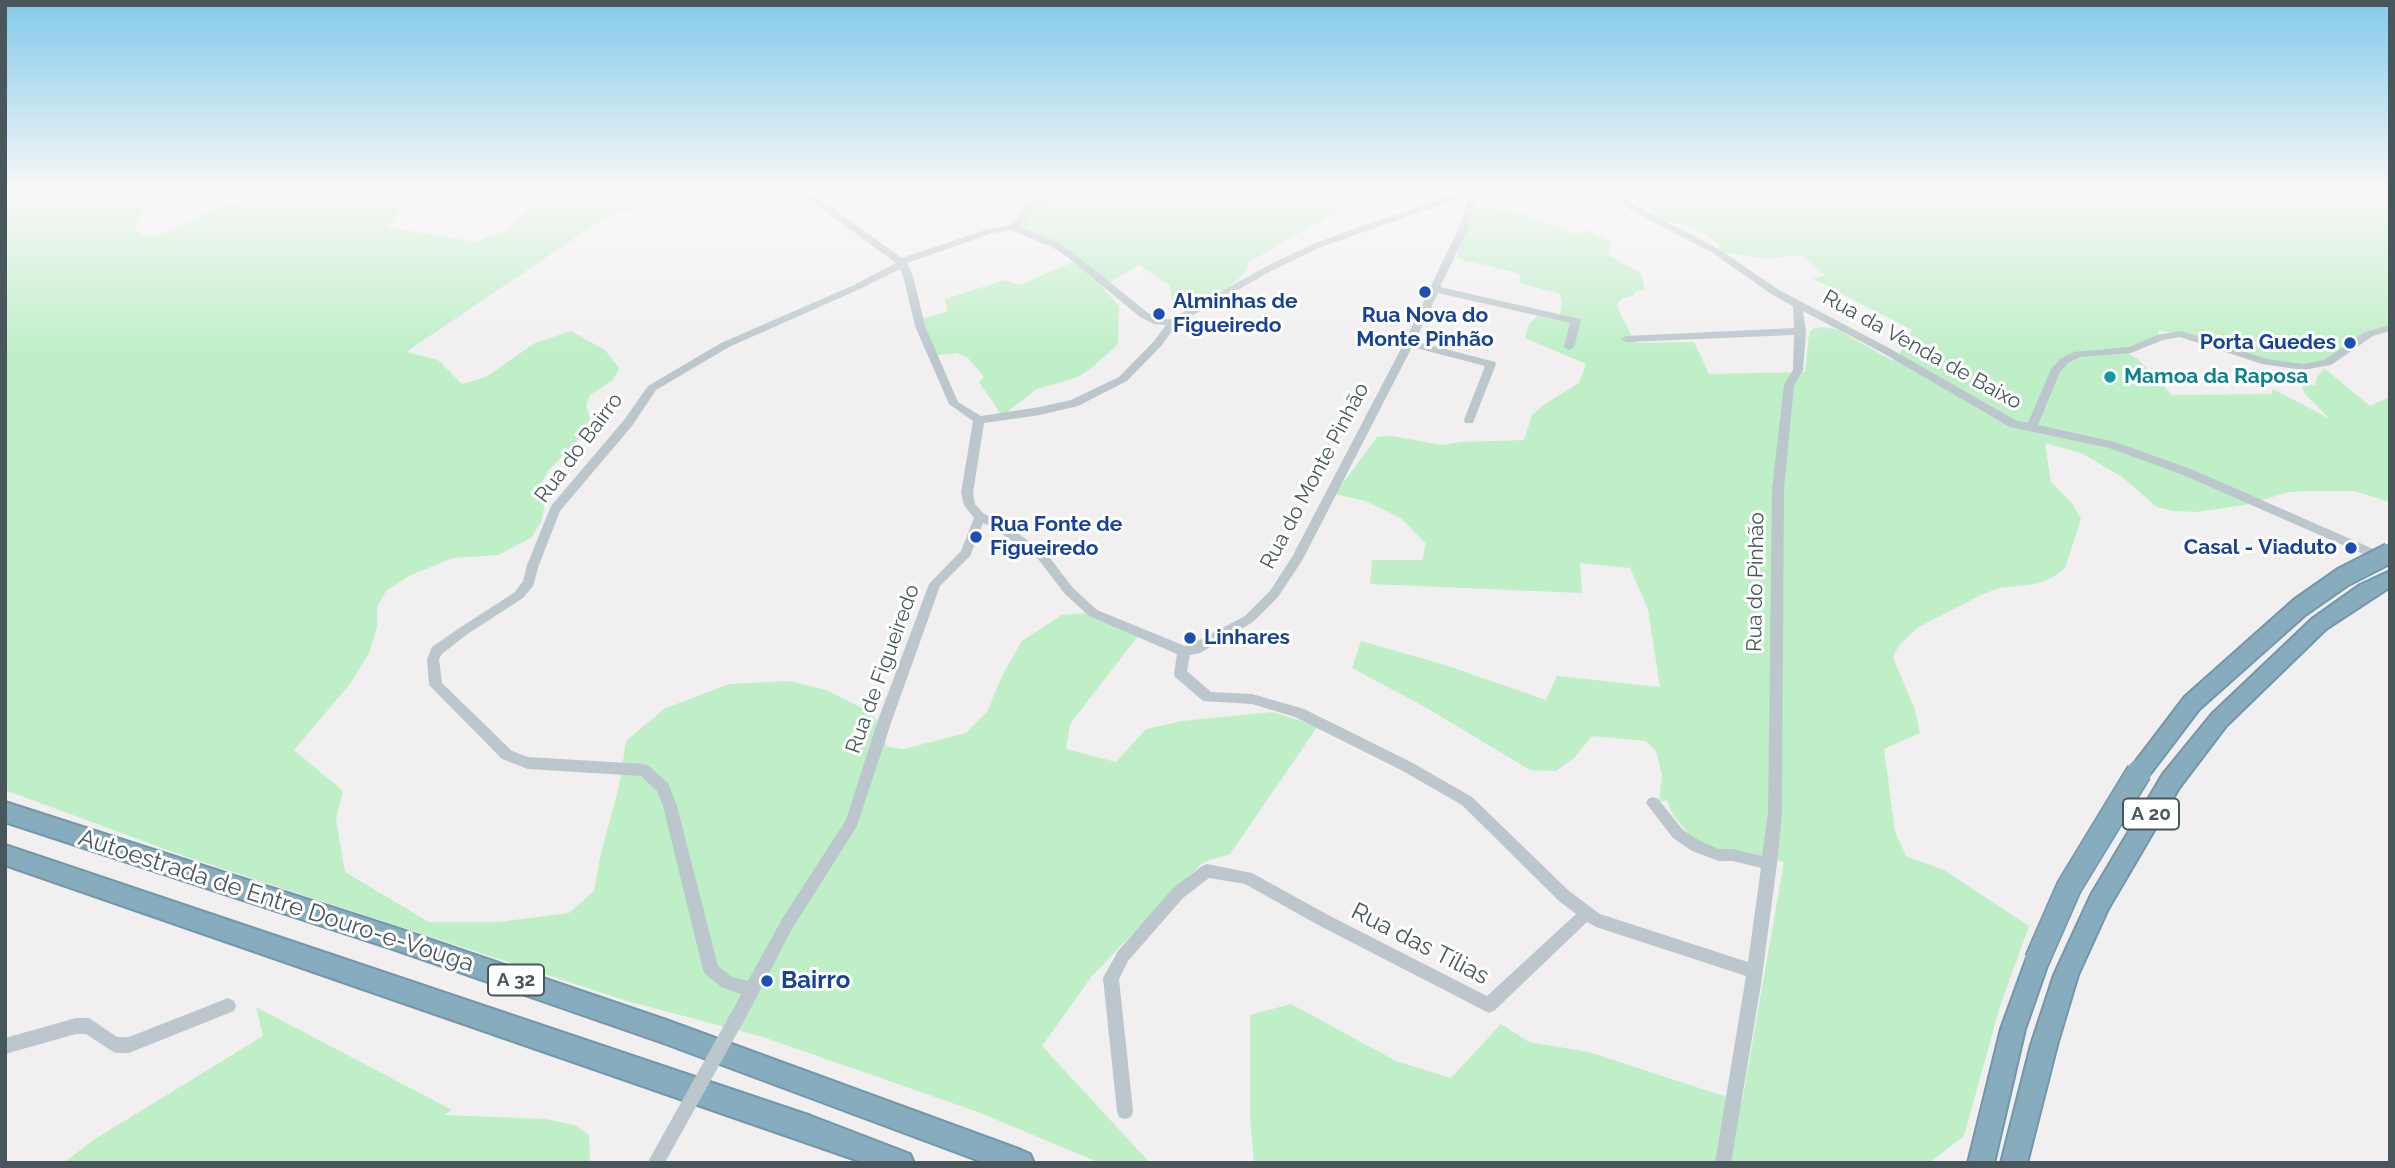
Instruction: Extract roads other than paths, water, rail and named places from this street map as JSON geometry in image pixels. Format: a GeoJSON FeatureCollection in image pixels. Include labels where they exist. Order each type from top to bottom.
{"type":"FeatureCollection","features":[{"type":"Feature","properties":{"kind":"highway","name":"A 20"},"geometry":{"type":"LineString","coordinates":[[1981,1163],[2013,1029],[2037,960],[2069,887],[2144,764],[2192,704],[2300,607],[2343,577],[2390,553]]}},
{"type":"Feature","properties":{"kind":"highway","name":"A 20"},"geometry":{"type":"LineString","coordinates":[[2014,1163],[2022,1126],[2066,975],[2099,902],[2171,781],[2219,720],[2319,624],[2367,590],[2390,578]]}},
{"type":"Feature","properties":{"kind":"highway","name":"Autoestrada de Entre Douro-e-Vouga"},"geometry":{"type":"LineString","coordinates":[[5,812],[396,939],[640,1023],[1021,1163]]}},
{"type":"Feature","properties":{"kind":"highway","name":"Autoestrada de Entre Douro-e-Vouga"},"geometry":{"type":"LineString","coordinates":[[5,855],[811,1129],[901,1163]]}},
{"type":"Feature","properties":{"kind":"highway"},"geometry":{"type":"LineString","coordinates":[[2022,1126],[2026,1163]]}},
{"type":"Feature","properties":{"kind":"street"},"geometry":{"type":"LineString","coordinates":[[877,245],[902,263],[908,276],[920,326],[954,404],[979,420],[1040,411],[1074,402],[1123,379],[1158,343],[1172,322]]}},
{"type":"Feature","properties":{"kind":"street","name":"Rua do Bairro"},"geometry":{"type":"LineString","coordinates":[[752,990],[728,983],[711,970],[663,787],[644,770],[528,763],[507,755],[436,685],[433,659],[437,651],[519,595],[529,583],[533,565],[555,509],[628,423],[652,388],[725,345],[902,263],[953,245]]}},
{"type":"Feature","properties":{"kind":"street"},"geometry":{"type":"LineString","coordinates":[[1054,245],[1144,315],[1158,322],[1172,322],[1319,245]]}},
{"type":"Feature","properties":{"kind":"street","name":"Rua do Monte Pinhão"},"geometry":{"type":"LineString","coordinates":[[1184,651],[1195,649],[1249,619],[1274,594],[1297,559],[1409,343],[1456,245]]}},
{"type":"Feature","properties":{"kind":"street","name":"Rua da Venda de Baixo"},"geometry":{"type":"LineString","coordinates":[[1703,245],[1775,292],[2014,424],[2111,445],[2187,472],[2390,561]]}},
{"type":"Feature","properties":{"kind":"street"},"geometry":{"type":"LineString","coordinates":[[1435,289],[1576,321],[1569,347]]}},
{"type":"Feature","properties":{"kind":"street","name":"Rua do Pinhão"},"geometry":{"type":"LineString","coordinates":[[1723,1163],[1770,864],[1775,813],[1777,489],[1789,385],[1798,370],[1801,331],[1798,304]]}},
{"type":"Feature","properties":{"kind":"street"},"geometry":{"type":"LineString","coordinates":[[2031,428],[2055,371],[2064,361],[2078,354],[2131,351],[2161,337],[2181,334],[2266,362],[2302,367],[2328,363],[2369,334],[2390,328]]}},
{"type":"Feature","properties":{"kind":"street"},"geometry":{"type":"LineString","coordinates":[[1626,339],[1801,331]]}},
{"type":"Feature","properties":{"kind":"street"},"geometry":{"type":"LineString","coordinates":[[1409,343],[1492,363],[1469,419]]}},
{"type":"Feature","properties":{"kind":"street"},"geometry":{"type":"LineString","coordinates":[[979,420],[967,493],[970,505],[980,517],[996,524],[1042,555],[1069,591],[1093,613],[1184,651],[1180,673],[1208,697],[1252,699],[1299,713],[1406,766],[1467,801],[1564,896],[1596,920],[1754,971]]}},
{"type":"Feature","properties":{"kind":"street","name":"Rua de Figueiredo"},"geometry":{"type":"LineString","coordinates":[[656,1163],[787,924],[852,822],[885,720],[935,584],[965,553],[980,517]]}},
{"type":"Feature","properties":{"kind":"street"},"geometry":{"type":"LineString","coordinates":[[1653,803],[1678,834],[1697,847],[1719,855],[1733,855],[1770,864]]}},
{"type":"Feature","properties":{"kind":"street","name":"Rua das Tílias"},"geometry":{"type":"LineString","coordinates":[[1125,1111],[1111,978],[1123,956],[1178,893],[1207,871],[1248,878],[1325,921],[1489,1005],[1587,913]]}},
{"type":"Feature","properties":{"kind":"street"},"geometry":{"type":"LineString","coordinates":[[5,1046],[76,1026],[89,1026],[115,1045],[129,1045],[228,1006]]}},
{"type":"Feature","properties":{"kind":"place","name":"Rua Nova do Monte Pinhão"},"geometry":{"type":"Point","coordinates":[1425,292]}},
{"type":"Feature","properties":{"kind":"place","name":"Alminhas de Figueiredo"},"geometry":{"type":"Point","coordinates":[1159,314]}},
{"type":"Feature","properties":{"kind":"place","name":"Porta Guedes"},"geometry":{"type":"Point","coordinates":[2350,343]}},
{"type":"Feature","properties":{"kind":"place","name":"Mamoa da Raposa"},"geometry":{"type":"Point","coordinates":[2110,377]}},
{"type":"Feature","properties":{"kind":"place","name":"Rua Fonte de Figueiredo"},"geometry":{"type":"Point","coordinates":[976,537]}},
{"type":"Feature","properties":{"kind":"place","name":"Casal - Viaduto"},"geometry":{"type":"Point","coordinates":[2351,548]}},
{"type":"Feature","properties":{"kind":"place","name":"Linhares"},"geometry":{"type":"Point","coordinates":[1190,638]}},
{"type":"Feature","properties":{"kind":"place","name":"Bairro"},"geometry":{"type":"Point","coordinates":[767,981]}}]}
